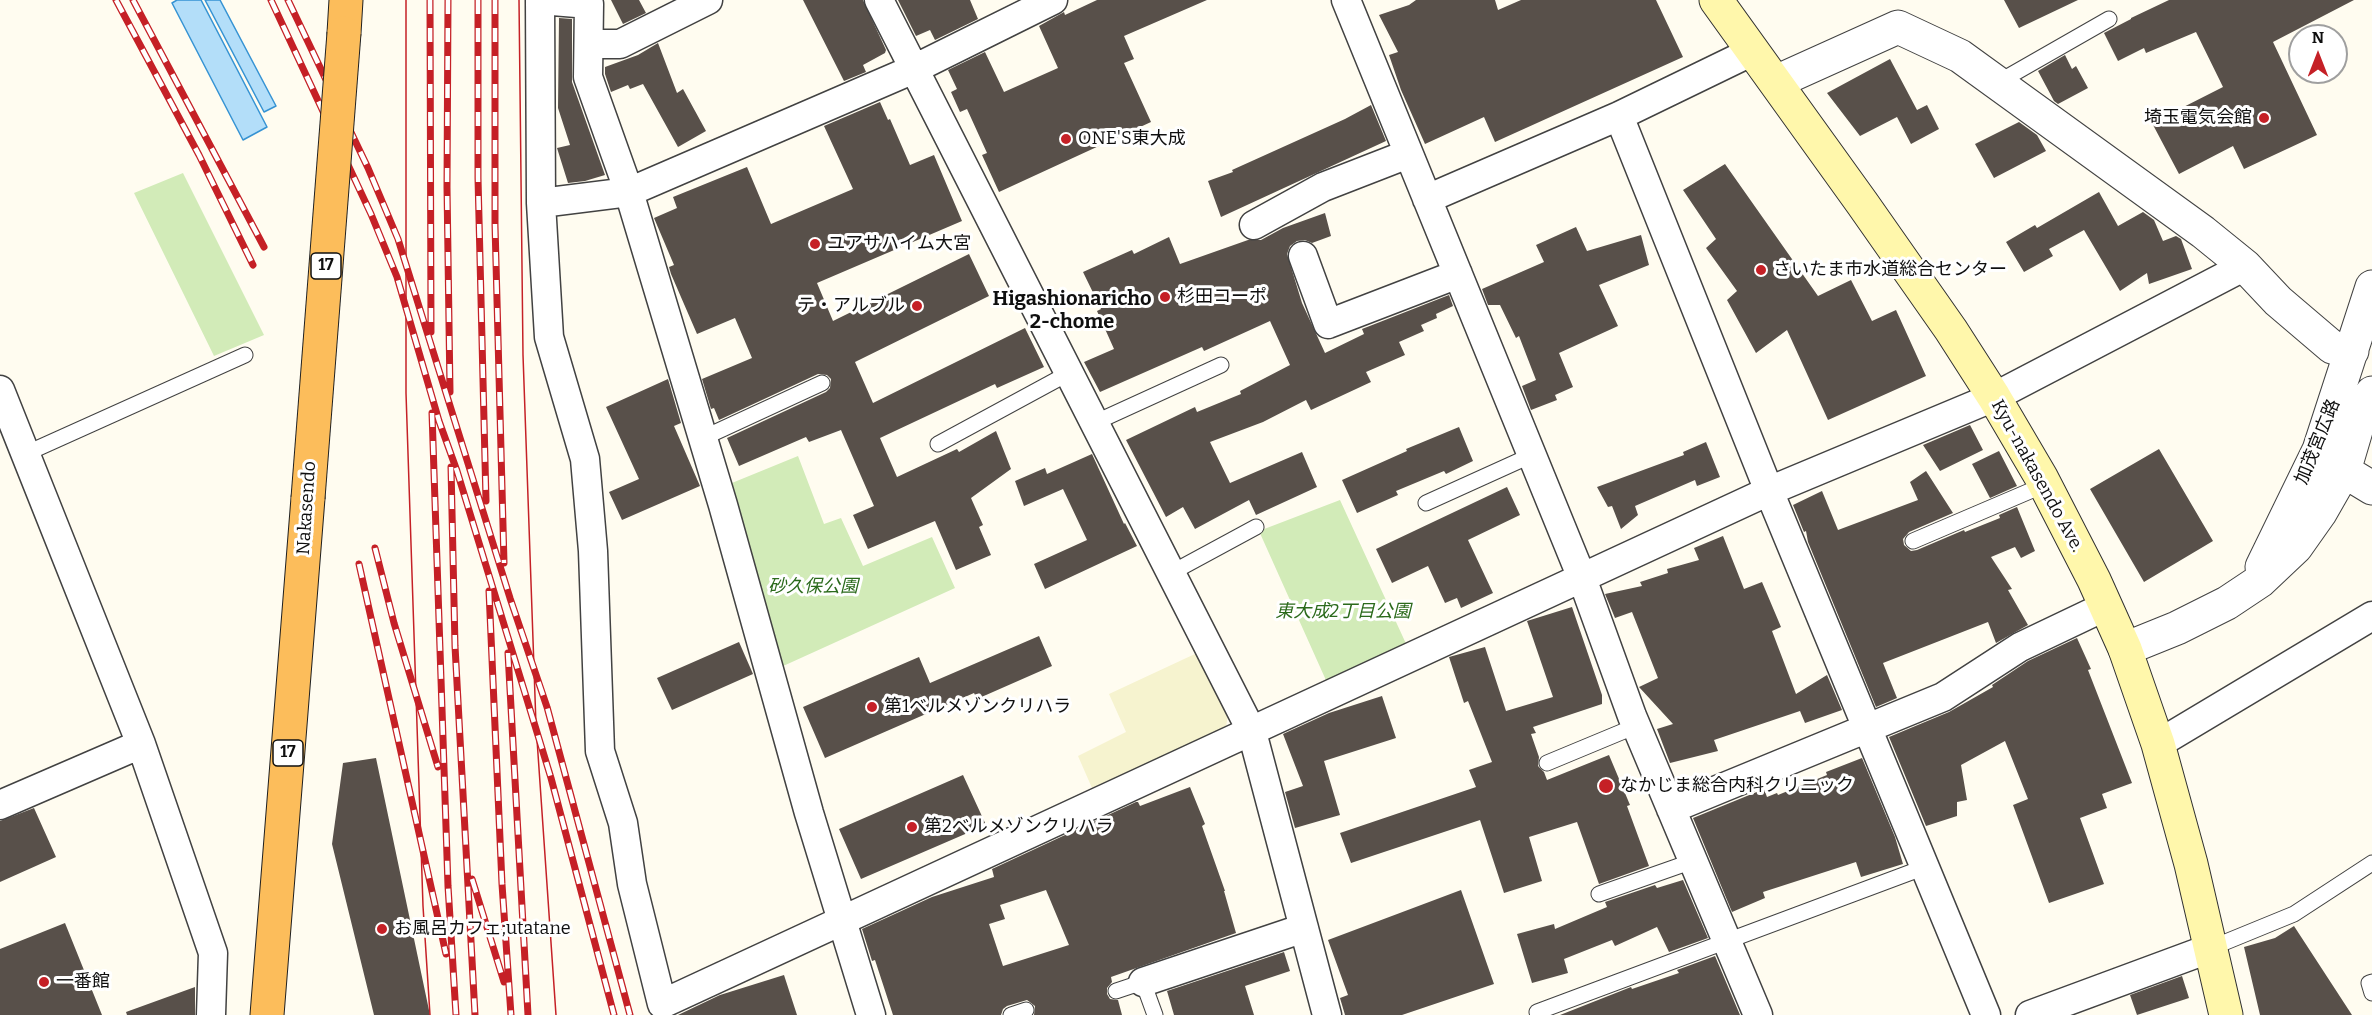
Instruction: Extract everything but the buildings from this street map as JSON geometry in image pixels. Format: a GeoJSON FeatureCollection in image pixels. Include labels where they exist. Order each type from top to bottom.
{"type":"FeatureCollection","features":[{"type":"Feature","properties":{"kind":"highway","name":"Nakasendo"},"geometry":{"type":"LineString","coordinates":[[267,1015],[346,0]]}},
{"type":"Feature","properties":{"kind":"main road","name":"Kyu-nakasendo Ave."},"geometry":{"type":"LineString","coordinates":[[1716,0],[1908,267],[1994,397],[2044,485],[2106,606],[2125,649],[2158,744],[2180,818],[2226,1015]]}},
{"type":"Feature","properties":{"kind":"street"},"geometry":{"type":"LineString","coordinates":[[871,1015],[841,919],[809,813],[703,438],[629,192],[588,77],[589,4],[540,0],[541,203],[549,337],[585,459],[593,551],[600,751],[622,823],[632,884],[662,1004],[841,919],[1252,732],[1769,491],[1994,397],[2245,266]]}},
{"type":"Feature","properties":{"kind":"street"},"geometry":{"type":"LineString","coordinates":[[589,44],[620,44],[708,0]]}},
{"type":"Feature","properties":{"kind":"street"},"geometry":{"type":"LineString","coordinates":[[879,0],[1252,732],[1327,1015]]}},
{"type":"Feature","properties":{"kind":"street"},"geometry":{"type":"LineString","coordinates":[[541,203],[629,192],[914,69],[1053,0]]}},
{"type":"Feature","properties":{"kind":"street"},"geometry":{"type":"LineString","coordinates":[[1346,0],[1582,578],[1636,726],[1758,1015]]}},
{"type":"Feature","properties":{"kind":"street"},"geometry":{"type":"LineString","coordinates":[[1776,82],[1898,27],[1960,56],[1998,83],[2193,225],[2245,266],[2278,301],[2332,347],[2352,351]]}},
{"type":"Feature","properties":{"kind":"street"},"geometry":{"type":"LineString","coordinates":[[1427,199],[1618,116],[1753,51]]}},
{"type":"Feature","properties":{"kind":"street"},"geometry":{"type":"LineString","coordinates":[[1618,116],[1769,491],[1986,1015]]}},
{"type":"Feature","properties":{"kind":"street"},"geometry":{"type":"LineString","coordinates":[[1254,225],[1323,187],[1408,154]]}},
{"type":"Feature","properties":{"kind":"street"},"geometry":{"type":"LineString","coordinates":[[1303,256],[1329,324],[1458,274]]}},
{"type":"Feature","properties":{"kind":"street","name":"加茂宮広路"},"geometry":{"type":"LineString","coordinates":[[2248,589],[2268,557],[2319,450],[2372,287]]}},
{"type":"Feature","properties":{"kind":"street","name":"加茂宮広路"},"geometry":{"type":"LineString","coordinates":[[2125,649],[2177,628],[2227,603],[2260,581],[2296,547],[2320,513],[2344,471],[2360,417],[2372,393]]}},
{"type":"Feature","properties":{"kind":"street"},"geometry":{"type":"LineString","coordinates":[[2,398],[141,744],[213,953],[211,1015]]}},
{"type":"Feature","properties":{"kind":"street"},"geometry":{"type":"LineString","coordinates":[[2344,471],[2372,488]]}},
{"type":"Feature","properties":{"kind":"street"},"geometry":{"type":"LineString","coordinates":[[1671,810],[1943,697],[2020,647],[2106,606]]}},
{"type":"Feature","properties":{"kind":"street"},"geometry":{"type":"LineString","coordinates":[[2158,744],[2372,616]]}},
{"type":"Feature","properties":{"kind":"street"},"geometry":{"type":"LineString","coordinates":[[0,805],[141,744]]}},
{"type":"Feature","properties":{"kind":"street"},"geometry":{"type":"LineString","coordinates":[[1143,982],[1304,928]]}},
{"type":"Feature","properties":{"kind":"street"},"geometry":{"type":"LineString","coordinates":[[2030,1015],[2211,948]]}},
{"type":"Feature","properties":{"kind":"lane"},"geometry":{"type":"LineString","coordinates":[[1998,83],[2109,19]]}},
{"type":"Feature","properties":{"kind":"lane"},"geometry":{"type":"LineString","coordinates":[[25,454],[245,355]]}},
{"type":"Feature","properties":{"kind":"lane"},"geometry":{"type":"LineString","coordinates":[[1094,423],[1221,365]]}},
{"type":"Feature","properties":{"kind":"lane"},"geometry":{"type":"LineString","coordinates":[[939,444],[1069,373]]}},
{"type":"Feature","properties":{"kind":"lane"},"geometry":{"type":"LineString","coordinates":[[703,438],[822,383]]}},
{"type":"Feature","properties":{"kind":"lane"},"geometry":{"type":"LineString","coordinates":[[1426,503],[1532,455]]}},
{"type":"Feature","properties":{"kind":"lane"},"geometry":{"type":"LineString","coordinates":[[1913,541],[2044,485]]}},
{"type":"Feature","properties":{"kind":"lane"},"geometry":{"type":"LineString","coordinates":[[1171,573],[1256,527]]}},
{"type":"Feature","properties":{"kind":"lane"},"geometry":{"type":"LineString","coordinates":[[1547,763],[1636,726]]}},
{"type":"Feature","properties":{"kind":"lane"},"geometry":{"type":"LineString","coordinates":[[1599,894],[1693,861]]}},
{"type":"Feature","properties":{"kind":"lane"},"geometry":{"type":"LineString","coordinates":[[2211,948],[2294,915],[2372,863]]}},
{"type":"Feature","properties":{"kind":"lane"},"geometry":{"type":"LineString","coordinates":[[1537,1012],[1924,867]]}},
{"type":"Feature","properties":{"kind":"lane"},"geometry":{"type":"LineString","coordinates":[[1116,991],[1143,982],[1155,1015]]}},
{"type":"Feature","properties":{"kind":"lane"},"geometry":{"type":"LineString","coordinates":[[2372,982],[2369,983],[2372,993]]}},
{"type":"Feature","properties":{"kind":"lane"},"geometry":{"type":"LineString","coordinates":[[1011,1015],[1026,1010]]}},
{"type":"Feature","properties":{"kind":"shaded area"},"geometry":{"type":"Polygon","coordinates":[[[1197,653],[1228,714],[1226,727],[1092,788],[1078,756],[1126,732],[1109,694],[1197,653]]]}},
{"type":"Feature","properties":{"kind":"green space"},"geometry":{"type":"Polygon","coordinates":[[[183,173],[264,335],[214,356],[134,193],[183,173]]]}},
{"type":"Feature","properties":{"kind":"green space","name":"砂久保公園"},"geometry":{"type":"Polygon","coordinates":[[[798,456],[824,524],[841,518],[863,566],[932,537],[955,588],[781,667],[727,485],[798,456]]]}},
{"type":"Feature","properties":{"kind":"green space","name":"東大成2丁目公園"},"geometry":{"type":"Polygon","coordinates":[[[1340,500],[1408,648],[1329,687],[1259,531],[1340,500]]]}},
{"type":"Feature","properties":{"kind":"water"},"geometry":{"type":"Polygon","coordinates":[[[177,0],[201,0],[267,127],[243,140],[172,3],[177,0]]]}},
{"type":"Feature","properties":{"kind":"water"},"geometry":{"type":"Polygon","coordinates":[[[205,0],[220,0],[276,106],[264,112],[205,0]]]}},
{"type":"Feature","properties":{"kind":"tram line"},"geometry":{"type":"LineString","coordinates":[[406,0],[406,393],[423,906],[430,1015]]}},
{"type":"Feature","properties":{"kind":"tram line"},"geometry":{"type":"LineString","coordinates":[[519,0],[523,355],[536,725],[556,1015]]}},
{"type":"Feature","properties":{"kind":"railway"},"geometry":{"type":"LineString","coordinates":[[116,0],[199,155],[253,265]]}},
{"type":"Feature","properties":{"kind":"railway"},"geometry":{"type":"LineString","coordinates":[[133,0],[264,247]]}},
{"type":"Feature","properties":{"kind":"railway"},"geometry":{"type":"LineString","coordinates":[[271,0],[371,214],[397,277],[439,421],[457,471],[551,778],[614,1015]]}},
{"type":"Feature","properties":{"kind":"railway"},"geometry":{"type":"LineString","coordinates":[[288,0],[368,168],[398,239],[510,598],[547,707],[630,1015]]}},
{"type":"Feature","properties":{"kind":"railway"},"geometry":{"type":"LineString","coordinates":[[430,0],[431,332]]}},
{"type":"Feature","properties":{"kind":"railway"},"geometry":{"type":"LineString","coordinates":[[448,0],[447,187],[450,392]]}},
{"type":"Feature","properties":{"kind":"railway"},"geometry":{"type":"LineString","coordinates":[[478,0],[478,178],[486,501]]}},
{"type":"Feature","properties":{"kind":"railway"},"geometry":{"type":"LineString","coordinates":[[495,0],[495,225],[504,563]]}},
{"type":"Feature","properties":{"kind":"railway"},"geometry":{"type":"LineString","coordinates":[[432,413],[448,886],[456,1015]]}},
{"type":"Feature","properties":{"kind":"railway"},"geometry":{"type":"LineString","coordinates":[[451,467],[455,646],[475,1015]]}},
{"type":"Feature","properties":{"kind":"railway"},"geometry":{"type":"LineString","coordinates":[[375,548],[394,623],[438,767]]}},
{"type":"Feature","properties":{"kind":"railway"},"geometry":{"type":"LineString","coordinates":[[359,564],[446,954]]}},
{"type":"Feature","properties":{"kind":"railway"},"geometry":{"type":"LineString","coordinates":[[489,591],[502,884],[511,1015]]}},
{"type":"Feature","properties":{"kind":"railway"},"geometry":{"type":"LineString","coordinates":[[508,653],[528,1015]]}},
{"type":"Feature","properties":{"kind":"railway"},"geometry":{"type":"LineString","coordinates":[[472,879],[504,982]]}},
{"type":"Feature","properties":{"kind":"place","name":"埼玉電気会館"},"geometry":{"type":"Point","coordinates":[2264,118]}},
{"type":"Feature","properties":{"kind":"place","name":"ONE'S東大成"},"geometry":{"type":"Point","coordinates":[1066,139]}},
{"type":"Feature","properties":{"kind":"place","name":"ユアサハイム大宮"},"geometry":{"type":"Point","coordinates":[815,244]}},
{"type":"Feature","properties":{"kind":"place","name":"さいたま市水道総合センター"},"geometry":{"type":"Point","coordinates":[1761,270]}},
{"type":"Feature","properties":{"kind":"place","name":"杉田コーポ"},"geometry":{"type":"Point","coordinates":[1165,297]}},
{"type":"Feature","properties":{"kind":"place","name":"テ・アルブル"},"geometry":{"type":"Point","coordinates":[917,306]}},
{"type":"Feature","properties":{"kind":"place","name":"第1ベルメゾンクリハラ"},"geometry":{"type":"Point","coordinates":[872,707]}},
{"type":"Feature","properties":{"kind":"place","name":"なかじま総合内科クリニック"},"geometry":{"type":"Point","coordinates":[1606,786]}},
{"type":"Feature","properties":{"kind":"place","name":"第2ベルメゾンクリハラ"},"geometry":{"type":"Point","coordinates":[912,827]}},
{"type":"Feature","properties":{"kind":"place","name":"お風呂カフェ;utatane"},"geometry":{"type":"Point","coordinates":[382,929]}},
{"type":"Feature","properties":{"kind":"place","name":"一番館"},"geometry":{"type":"Point","coordinates":[44,982]}},
{"type":"Feature","properties":{"kind":"district","name":"Higashionaricho 2-chome"},"geometry":{"type":"Point","coordinates":[1072,310]}}]}
